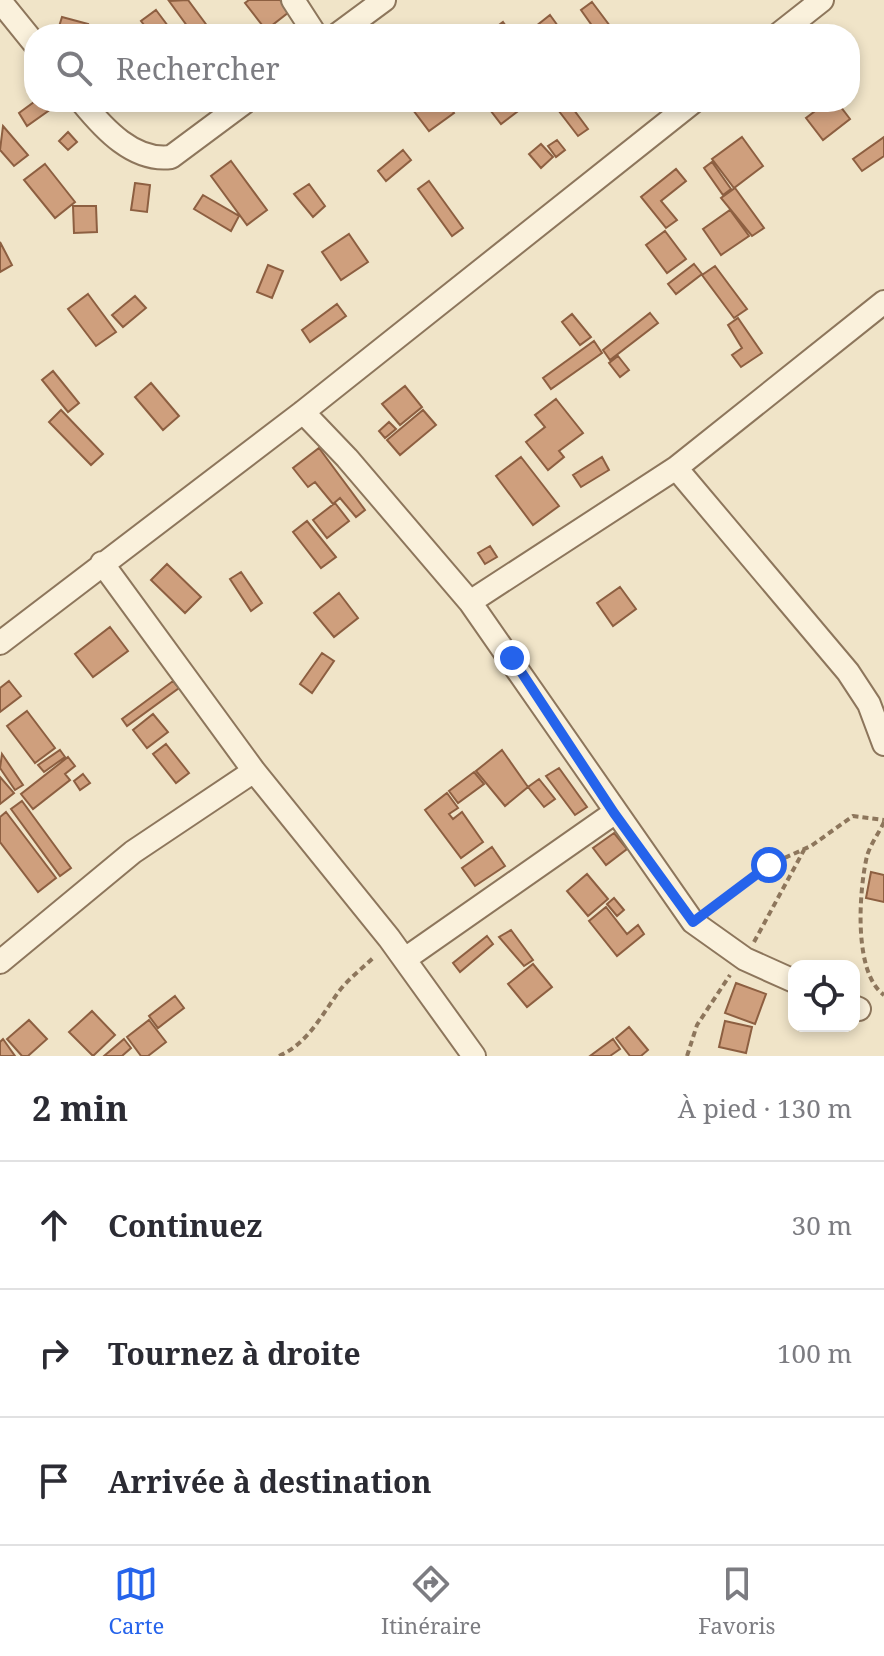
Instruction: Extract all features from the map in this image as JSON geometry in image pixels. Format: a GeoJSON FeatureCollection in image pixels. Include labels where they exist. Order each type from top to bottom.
{"type":"FeatureCollection","features":[{"type":"Feature","properties":{"kind":"street"},"geometry":{"type":"LineString","coordinates":[[293,0],[309,24]]}},
{"type":"Feature","properties":{"kind":"street"},"geometry":{"type":"LineString","coordinates":[[352,24],[384,0]]}},
{"type":"Feature","properties":{"kind":"street"},"geometry":{"type":"LineString","coordinates":[[792,24],[822,0]]}},
{"type":"Feature","properties":{"kind":"street"},"geometry":{"type":"LineString","coordinates":[[0,1],[24,31]]}},
{"type":"Feature","properties":{"kind":"street"},"geometry":{"type":"LineString","coordinates":[[90,112],[102,127],[143,156],[157,159],[171,157],[232,112]]}},
{"type":"Feature","properties":{"kind":"street"},"geometry":{"type":"LineString","coordinates":[[0,643],[303,412],[680,112]]}},
{"type":"Feature","properties":{"kind":"street"},"geometry":{"type":"LineString","coordinates":[[470,602],[676,468],[884,302]]}},
{"type":"Feature","properties":{"kind":"street"},"geometry":{"type":"LineString","coordinates":[[303,412],[347,458],[470,602],[512,658],[614,813],[693,922],[745,959],[788,978]]}},
{"type":"Feature","properties":{"kind":"street"},"geometry":{"type":"LineString","coordinates":[[676,468],[848,672],[869,704],[884,744]]}},
{"type":"Feature","properties":{"kind":"street"},"geometry":{"type":"LineString","coordinates":[[102,563],[254,771],[389,938],[474,1056]]}},
{"type":"Feature","properties":{"kind":"street"},"geometry":{"type":"LineString","coordinates":[[0,962],[133,852],[254,771]]}},
{"type":"Feature","properties":{"kind":"street"},"geometry":{"type":"LineString","coordinates":[[405,959],[614,813]]}},
{"type":"Feature","properties":{"kind":"path"},"geometry":{"type":"LineString","coordinates":[[693,922],[769,865],[811,846],[853,816],[884,821],[868,854],[861,903],[862,944],[874,987],[884,995]]}},
{"type":"Feature","properties":{"kind":"path"},"geometry":{"type":"LineString","coordinates":[[279,1056],[293,1050],[325,1016],[335,996],[389,938]]}},
{"type":"Feature","properties":{"kind":"building"},"geometry":{"type":"Polygon","coordinates":[[[188,0],[206,24],[186,24],[169,1],[188,0]]]}},
{"type":"Feature","properties":{"kind":"building"},"geometry":{"type":"Polygon","coordinates":[[[249,0],[280,0],[289,12],[274,24],[261,24],[245,3],[249,0]]]}},
{"type":"Feature","properties":{"kind":"building"},"geometry":{"type":"Polygon","coordinates":[[[592,2],[608,24],[591,24],[581,10],[592,2]]]}},
{"type":"Feature","properties":{"kind":"building"},"geometry":{"type":"Polygon","coordinates":[[[156,10],[166,24],[143,24],[141,21],[156,10]]]}},
{"type":"Feature","properties":{"kind":"building"},"geometry":{"type":"Polygon","coordinates":[[[550,15],[557,24],[539,24],[550,15]]]}},
{"type":"Feature","properties":{"kind":"building"},"geometry":{"type":"Polygon","coordinates":[[[62,17],[88,24],[60,24],[62,17]]]}},
{"type":"Feature","properties":{"kind":"building"},"geometry":{"type":"Polygon","coordinates":[[[24,109],[24,112],[47,112],[27,126],[19,113],[24,109]]]}},
{"type":"Feature","properties":{"kind":"building"},"geometry":{"type":"Polygon","coordinates":[[[415,112],[453,112],[454,113],[429,131],[415,112]]]}},
{"type":"Feature","properties":{"kind":"building"},"geometry":{"type":"Polygon","coordinates":[[[492,112],[517,112],[501,124],[492,112]]]}},
{"type":"Feature","properties":{"kind":"building"},"geometry":{"type":"Polygon","coordinates":[[[560,112],[575,112],[588,129],[578,136],[560,112]]]}},
{"type":"Feature","properties":{"kind":"building"},"geometry":{"type":"Polygon","coordinates":[[[814,112],[845,112],[850,119],[823,140],[806,118],[814,112]]]}},
{"type":"Feature","properties":{"kind":"building"},"geometry":{"type":"Polygon","coordinates":[[[3,126],[28,155],[14,166],[0,150],[3,126]]]}},
{"type":"Feature","properties":{"kind":"building"},"geometry":{"type":"Polygon","coordinates":[[[68,132],[77,142],[68,150],[59,141],[68,132]]]}},
{"type":"Feature","properties":{"kind":"building"},"geometry":{"type":"Polygon","coordinates":[[[742,137],[763,166],[734,188],[712,159],[742,137]]]}},
{"type":"Feature","properties":{"kind":"building"},"geometry":{"type":"Polygon","coordinates":[[[884,137],[884,156],[862,171],[853,159],[884,137]]]}},
{"type":"Feature","properties":{"kind":"building"},"geometry":{"type":"Polygon","coordinates":[[[557,140],[565,150],[556,157],[548,146],[557,140]]]}},
{"type":"Feature","properties":{"kind":"building"},"geometry":{"type":"Polygon","coordinates":[[[541,144],[553,157],[541,168],[529,154],[541,144]]]}},
{"type":"Feature","properties":{"kind":"building"},"geometry":{"type":"Polygon","coordinates":[[[403,150],[411,160],[386,181],[378,171],[403,150]]]}},
{"type":"Feature","properties":{"kind":"building"},"geometry":{"type":"Polygon","coordinates":[[[231,161],[267,210],[247,225],[211,176],[231,161]]]}},
{"type":"Feature","properties":{"kind":"building"},"geometry":{"type":"Polygon","coordinates":[[[712,162],[731,189],[723,195],[704,168],[712,162]]]}},
{"type":"Feature","properties":{"kind":"building"},"geometry":{"type":"Polygon","coordinates":[[[45,164],[75,202],[55,218],[24,180],[45,164]]]}},
{"type":"Feature","properties":{"kind":"building"},"geometry":{"type":"Polygon","coordinates":[[[676,169],[686,181],[661,201],[677,220],[666,228],[641,197],[676,169]]]}},
{"type":"Feature","properties":{"kind":"building"},"geometry":{"type":"Polygon","coordinates":[[[429,181],[463,228],[452,236],[418,189],[429,181]]]}},
{"type":"Feature","properties":{"kind":"building"},"geometry":{"type":"Polygon","coordinates":[[[135,183],[150,185],[147,212],[131,210],[135,183]]]}},
{"type":"Feature","properties":{"kind":"building"},"geometry":{"type":"Polygon","coordinates":[[[309,184],[325,206],[313,217],[294,194],[309,184]]]}},
{"type":"Feature","properties":{"kind":"building"},"geometry":{"type":"Polygon","coordinates":[[[735,188],[764,228],[752,236],[721,198],[735,188]]]}},
{"type":"Feature","properties":{"kind":"building"},"geometry":{"type":"Polygon","coordinates":[[[203,195],[239,216],[231,231],[194,209],[203,195]]]}},
{"type":"Feature","properties":{"kind":"building"},"geometry":{"type":"Polygon","coordinates":[[[73,206],[96,206],[97,232],[74,233],[73,206]]]}},
{"type":"Feature","properties":{"kind":"building"},"geometry":{"type":"Polygon","coordinates":[[[730,210],[749,236],[721,255],[703,229],[730,210]]]}},
{"type":"Feature","properties":{"kind":"building"},"geometry":{"type":"Polygon","coordinates":[[[665,231],[686,259],[667,273],[646,245],[665,231]]]}},
{"type":"Feature","properties":{"kind":"building"},"geometry":{"type":"Polygon","coordinates":[[[349,234],[368,262],[341,280],[322,252],[349,234]]]}},
{"type":"Feature","properties":{"kind":"building"},"geometry":{"type":"Polygon","coordinates":[[[0,242],[12,265],[0,272],[0,242]]]}},
{"type":"Feature","properties":{"kind":"building"},"geometry":{"type":"Polygon","coordinates":[[[694,264],[702,274],[676,294],[668,284],[694,264]]]}},
{"type":"Feature","properties":{"kind":"building"},"geometry":{"type":"Polygon","coordinates":[[[268,265],[283,271],[272,298],[257,292],[268,265]]]}},
{"type":"Feature","properties":{"kind":"building"},"geometry":{"type":"Polygon","coordinates":[[[715,266],[747,309],[734,318],[702,275],[715,266]]]}},
{"type":"Feature","properties":{"kind":"building"},"geometry":{"type":"Polygon","coordinates":[[[88,294],[116,332],[96,346],[68,309],[88,294]]]}},
{"type":"Feature","properties":{"kind":"building"},"geometry":{"type":"Polygon","coordinates":[[[135,296],[146,308],[123,327],[112,315],[135,296]]]}},
{"type":"Feature","properties":{"kind":"building"},"geometry":{"type":"Polygon","coordinates":[[[337,304],[346,316],[310,342],[302,330],[337,304]]]}},
{"type":"Feature","properties":{"kind":"building"},"geometry":{"type":"Polygon","coordinates":[[[650,313],[658,323],[610,360],[603,350],[650,313]]]}},
{"type":"Feature","properties":{"kind":"building"},"geometry":{"type":"Polygon","coordinates":[[[572,314],[591,337],[580,345],[562,322],[572,314]]]}},
{"type":"Feature","properties":{"kind":"building"},"geometry":{"type":"Polygon","coordinates":[[[738,318],[762,353],[741,367],[732,355],[742,348],[728,325],[738,318]]]}},
{"type":"Feature","properties":{"kind":"building"},"geometry":{"type":"Polygon","coordinates":[[[594,341],[602,353],[551,389],[543,378],[594,341]]]}},
{"type":"Feature","properties":{"kind":"building"},"geometry":{"type":"Polygon","coordinates":[[[618,356],[629,370],[620,377],[609,363],[618,356]]]}},
{"type":"Feature","properties":{"kind":"building"},"geometry":{"type":"Polygon","coordinates":[[[53,371],[79,403],[68,412],[42,380],[53,371]]]}},
{"type":"Feature","properties":{"kind":"building"},"geometry":{"type":"Polygon","coordinates":[[[151,383],[179,416],[163,430],[135,397],[151,383]]]}},
{"type":"Feature","properties":{"kind":"building"},"geometry":{"type":"Polygon","coordinates":[[[405,386],[422,407],[400,425],[382,404],[405,386]]]}},
{"type":"Feature","properties":{"kind":"building"},"geometry":{"type":"Polygon","coordinates":[[[556,399],[583,433],[559,451],[564,457],[548,470],[526,442],[545,427],[535,415],[556,399]]]}},
{"type":"Feature","properties":{"kind":"building"},"geometry":{"type":"Polygon","coordinates":[[[61,410],[103,454],[91,465],[49,422],[61,410]]]}},
{"type":"Feature","properties":{"kind":"building"},"geometry":{"type":"Polygon","coordinates":[[[423,410],[436,425],[400,455],[387,440],[423,410]]]}},
{"type":"Feature","properties":{"kind":"building"},"geometry":{"type":"Polygon","coordinates":[[[389,422],[396,429],[385,438],[379,431],[389,422]]]}},
{"type":"Feature","properties":{"kind":"building"},"geometry":{"type":"Polygon","coordinates":[[[319,448],[365,510],[356,517],[340,498],[333,504],[315,482],[308,487],[293,468],[319,448]]]}},
{"type":"Feature","properties":{"kind":"building"},"geometry":{"type":"Polygon","coordinates":[[[521,457],[559,506],[533,525],[496,476],[521,457]]]}},
{"type":"Feature","properties":{"kind":"building"},"geometry":{"type":"Polygon","coordinates":[[[602,457],[609,470],[581,487],[573,475],[602,457]]]}},
{"type":"Feature","properties":{"kind":"building"},"geometry":{"type":"Polygon","coordinates":[[[335,503],[349,521],[327,538],[313,520],[335,503]]]}},
{"type":"Feature","properties":{"kind":"building"},"geometry":{"type":"Polygon","coordinates":[[[307,521],[336,557],[321,568],[293,532],[307,521]]]}},
{"type":"Feature","properties":{"kind":"building"},"geometry":{"type":"Polygon","coordinates":[[[490,546],[497,557],[485,564],[478,553],[490,546]]]}},
{"type":"Feature","properties":{"kind":"building"},"geometry":{"type":"Polygon","coordinates":[[[167,564],[201,597],[185,613],[151,580],[167,564]]]}},
{"type":"Feature","properties":{"kind":"building"},"geometry":{"type":"Polygon","coordinates":[[[241,572],[262,603],[251,611],[230,579],[241,572]]]}},
{"type":"Feature","properties":{"kind":"building"},"geometry":{"type":"Polygon","coordinates":[[[620,587],[636,609],[613,626],[597,603],[620,587]]]}},
{"type":"Feature","properties":{"kind":"building"},"geometry":{"type":"Polygon","coordinates":[[[339,593],[358,618],[334,637],[314,613],[339,593]]]}},
{"type":"Feature","properties":{"kind":"building"},"geometry":{"type":"Polygon","coordinates":[[[110,627],[128,651],[93,677],[75,654],[110,627]]]}},
{"type":"Feature","properties":{"kind":"building"},"geometry":{"type":"Polygon","coordinates":[[[322,653],[334,661],[312,693],[300,684],[322,653]]]}},
{"type":"Feature","properties":{"kind":"building"},"geometry":{"type":"Polygon","coordinates":[[[9,681],[21,696],[0,712],[0,688],[9,681]]]}},
{"type":"Feature","properties":{"kind":"building"},"geometry":{"type":"Polygon","coordinates":[[[173,681],[179,688],[127,726],[122,719],[173,681]]]}},
{"type":"Feature","properties":{"kind":"building"},"geometry":{"type":"Polygon","coordinates":[[[27,711],[55,748],[35,763],[7,726],[27,711]]]}},
{"type":"Feature","properties":{"kind":"building"},"geometry":{"type":"Polygon","coordinates":[[[153,714],[168,732],[147,748],[133,730],[153,714]]]}},
{"type":"Feature","properties":{"kind":"building"},"geometry":{"type":"Polygon","coordinates":[[[166,744],[189,773],[176,783],[153,754],[166,744]]]}},
{"type":"Feature","properties":{"kind":"building"},"geometry":{"type":"Polygon","coordinates":[[[60,750],[65,757],[44,772],[38,765],[60,750]]]}},
{"type":"Feature","properties":{"kind":"building"},"geometry":{"type":"Polygon","coordinates":[[[502,750],[528,787],[505,806],[476,771],[502,750]]]}},
{"type":"Feature","properties":{"kind":"building"},"geometry":{"type":"Polygon","coordinates":[[[2,754],[23,785],[15,790],[0,768],[2,754]]]}},
{"type":"Feature","properties":{"kind":"building"},"geometry":{"type":"Polygon","coordinates":[[[68,757],[75,766],[65,774],[70,780],[33,809],[21,794],[68,757]]]}},
{"type":"Feature","properties":{"kind":"building"},"geometry":{"type":"Polygon","coordinates":[[[559,768],[587,807],[575,815],[546,776],[559,768]]]}},
{"type":"Feature","properties":{"kind":"building"},"geometry":{"type":"Polygon","coordinates":[[[474,772],[484,784],[458,803],[449,791],[474,772]]]}},
{"type":"Feature","properties":{"kind":"building"},"geometry":{"type":"Polygon","coordinates":[[[83,774],[90,783],[80,790],[74,781],[83,774]]]}},
{"type":"Feature","properties":{"kind":"building"},"geometry":{"type":"Polygon","coordinates":[[[0,777],[14,793],[0,804],[0,777]]]}},
{"type":"Feature","properties":{"kind":"building"},"geometry":{"type":"Polygon","coordinates":[[[539,779],[555,799],[544,807],[528,787],[539,779]]]}},
{"type":"Feature","properties":{"kind":"building"},"geometry":{"type":"Polygon","coordinates":[[[447,793],[458,808],[449,814],[453,819],[462,812],[483,842],[461,858],[425,810],[447,793]]]}},
{"type":"Feature","properties":{"kind":"building"},"geometry":{"type":"Polygon","coordinates":[[[22,801],[71,868],[60,876],[11,809],[22,801]]]}},
{"type":"Feature","properties":{"kind":"building"},"geometry":{"type":"Polygon","coordinates":[[[6,812],[56,878],[38,892],[0,842],[0,817],[6,812]]]}},
{"type":"Feature","properties":{"kind":"building"},"geometry":{"type":"Polygon","coordinates":[[[614,833],[627,849],[606,865],[593,848],[614,833]]]}},
{"type":"Feature","properties":{"kind":"building"},"geometry":{"type":"Polygon","coordinates":[[[492,847],[505,866],[475,886],[462,868],[492,847]]]}},
{"type":"Feature","properties":{"kind":"building"},"geometry":{"type":"Polygon","coordinates":[[[871,872],[884,875],[884,902],[866,898],[871,872]]]}},
{"type":"Feature","properties":{"kind":"building"},"geometry":{"type":"Polygon","coordinates":[[[587,874],[608,899],[588,916],[567,891],[587,874]]]}},
{"type":"Feature","properties":{"kind":"building"},"geometry":{"type":"Polygon","coordinates":[[[614,898],[624,910],[617,916],[607,904],[614,898]]]}},
{"type":"Feature","properties":{"kind":"building"},"geometry":{"type":"Polygon","coordinates":[[[606,907],[627,934],[638,925],[644,934],[617,956],[589,921],[606,907]]]}},
{"type":"Feature","properties":{"kind":"building"},"geometry":{"type":"Polygon","coordinates":[[[511,930],[533,960],[524,966],[499,937],[511,930]]]}},
{"type":"Feature","properties":{"kind":"building"},"geometry":{"type":"Polygon","coordinates":[[[487,936],[493,944],[460,972],[453,963],[487,936]]]}},
{"type":"Feature","properties":{"kind":"building"},"geometry":{"type":"Polygon","coordinates":[[[533,964],[552,987],[527,1007],[508,984],[533,964]]]}},
{"type":"Feature","properties":{"kind":"building"},"geometry":{"type":"Polygon","coordinates":[[[736,983],[766,994],[755,1024],[725,1013],[736,983]]]}},
{"type":"Feature","properties":{"kind":"building"},"geometry":{"type":"Polygon","coordinates":[[[175,996],[184,1008],[158,1028],[149,1016],[175,996]]]}},
{"type":"Feature","properties":{"kind":"building"},"geometry":{"type":"Polygon","coordinates":[[[92,1011],[115,1035],[93,1056],[69,1032],[92,1011]]]}},
{"type":"Feature","properties":{"kind":"building"},"geometry":{"type":"Polygon","coordinates":[[[29,1020],[47,1039],[28,1056],[22,1056],[7,1039],[29,1020]]]}},
{"type":"Feature","properties":{"kind":"building"},"geometry":{"type":"Polygon","coordinates":[[[149,1020],[166,1042],[148,1056],[141,1056],[127,1037],[149,1020]]]}},
{"type":"Feature","properties":{"kind":"building"},"geometry":{"type":"Polygon","coordinates":[[[725,1021],[752,1027],[746,1053],[719,1047],[725,1021]]]}},
{"type":"Feature","properties":{"kind":"building"},"geometry":{"type":"Polygon","coordinates":[[[629,1027],[648,1050],[641,1056],[630,1056],[616,1038],[629,1027]]]}},
{"type":"Feature","properties":{"kind":"building"},"geometry":{"type":"Polygon","coordinates":[[[3,1039],[15,1056],[0,1056],[0,1042],[3,1039]]]}},
{"type":"Feature","properties":{"kind":"building"},"geometry":{"type":"Polygon","coordinates":[[[124,1039],[131,1048],[122,1056],[104,1056],[124,1039]]]}},
{"type":"Feature","properties":{"kind":"building"},"geometry":{"type":"Polygon","coordinates":[[[613,1039],[620,1049],[610,1056],[590,1056],[613,1039]]]}},
{"type":"Feature","properties":{"kind":"route"},"geometry":{"type":"LineString","coordinates":[[512,658],[614,813],[693,922],[769,865]]}}]}
